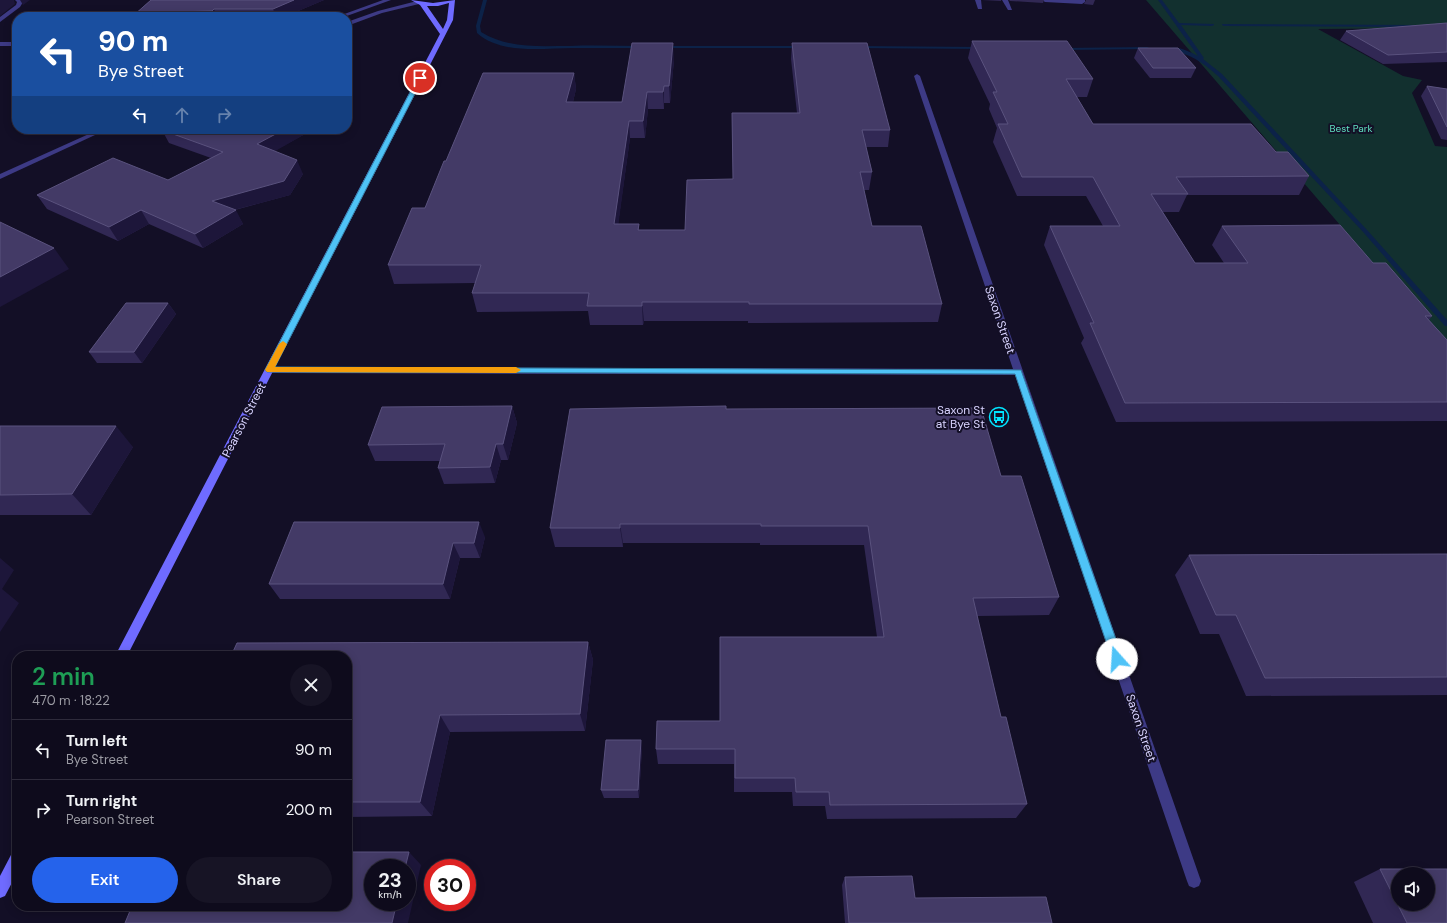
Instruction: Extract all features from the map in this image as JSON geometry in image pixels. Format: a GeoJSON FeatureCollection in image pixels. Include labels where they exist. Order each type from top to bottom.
{"type":"FeatureCollection","features":[{"type":"Feature","properties":{"kind":"main road"},"geometry":{"type":"LineString","coordinates":[[418,2],[434,4],[452,0]]}},
{"type":"Feature","properties":{"kind":"main road","name":"Pearson Street"},"geometry":{"type":"LineString","coordinates":[[124,651],[443,34],[450,20],[452,0]]}},
{"type":"Feature","properties":{"kind":"main road"},"geometry":{"type":"LineString","coordinates":[[418,2],[434,19],[443,34]]}},
{"type":"Feature","properties":{"kind":"main road"},"geometry":{"type":"LineString","coordinates":[[0,891],[12,868]]}},
{"type":"Feature","properties":{"kind":"street"},"geometry":{"type":"LineString","coordinates":[[0,20],[18,6],[20,2],[18,0]]}},
{"type":"Feature","properties":{"kind":"street"},"geometry":{"type":"LineString","coordinates":[[352,12],[388,0]]}},
{"type":"Feature","properties":{"kind":"street"},"geometry":{"type":"LineString","coordinates":[[978,0],[980,8]]}},
{"type":"Feature","properties":{"kind":"street"},"geometry":{"type":"LineString","coordinates":[[1005,0],[1010,9]]}},
{"type":"Feature","properties":{"kind":"street"},"geometry":{"type":"LineString","coordinates":[[1045,0],[1082,2],[1082,0]]}},
{"type":"Feature","properties":{"kind":"street"},"geometry":{"type":"LineString","coordinates":[[352,22],[380,12],[418,2]]}},
{"type":"Feature","properties":{"kind":"street"},"geometry":{"type":"LineString","coordinates":[[0,44],[12,44]]}},
{"type":"Feature","properties":{"kind":"street","name":"Saxon Street"},"geometry":{"type":"LineString","coordinates":[[917,76],[1194,881]]}},
{"type":"Feature","properties":{"kind":"street"},"geometry":{"type":"LineString","coordinates":[[0,177],[94,134]]}},
{"type":"Feature","properties":{"kind":"street"},"geometry":{"type":"LineString","coordinates":[[270,370],[1018,372]]}},
{"type":"Feature","properties":{"kind":"green space","name":"Best Park"},"geometry":{"type":"Polygon","coordinates":[[[1146,0],[1447,0],[1447,28],[1318,29],[1403,76],[1422,80],[1412,93],[1435,146],[1447,147],[1447,349],[1146,0]]]}},
{"type":"Feature","properties":{"kind":"building"},"geometry":{"type":"Polygon","coordinates":[[[151,0],[294,0],[273,9],[214,9],[212,11],[137,12],[151,0]]]}},
{"type":"Feature","properties":{"kind":"building"},"geometry":{"type":"Polygon","coordinates":[[[1447,23],[1447,52],[1388,55],[1346,31],[1447,23]]]}},
{"type":"Feature","properties":{"kind":"building"},"geometry":{"type":"Polygon","coordinates":[[[972,41],[1067,41],[1093,79],[1066,79],[1093,124],[1251,124],[1276,152],[1288,152],[1309,176],[1176,177],[1188,194],[1151,194],[1195,263],[1248,263],[1222,226],[1340,225],[1373,263],[1386,263],[1432,316],[1425,316],[1447,340],[1447,402],[1125,403],[1090,323],[1094,323],[1050,226],[1120,226],[1093,177],[1022,177],[998,124],[1008,124],[993,92],[997,92],[972,41]]]}},
{"type":"Feature","properties":{"kind":"building"},"geometry":{"type":"Polygon","coordinates":[[[632,43],[673,43],[669,86],[664,86],[663,92],[647,92],[643,121],[629,121],[614,224],[639,224],[638,230],[685,230],[687,180],[733,179],[732,113],[800,113],[792,43],[867,43],[890,130],[862,130],[872,172],[860,172],[872,226],[921,226],[942,304],[749,304],[749,302],[642,302],[642,306],[587,306],[589,293],[472,293],[481,265],[388,265],[412,208],[425,208],[483,73],[574,73],[566,102],[622,102],[632,43]]]}},
{"type":"Feature","properties":{"kind":"building"},"geometry":{"type":"Polygon","coordinates":[[[1138,48],[1178,48],[1196,68],[1153,68],[1138,48]]]}},
{"type":"Feature","properties":{"kind":"building"},"geometry":{"type":"Polygon","coordinates":[[[1427,86],[1447,89],[1447,127],[1427,86]]]}},
{"type":"Feature","properties":{"kind":"building"},"geometry":{"type":"Polygon","coordinates":[[[173,134],[276,134],[257,144],[297,160],[284,181],[212,201],[236,210],[195,234],[141,210],[109,227],[37,195],[113,158],[168,180],[223,152],[173,134]]]}},
{"type":"Feature","properties":{"kind":"building"},"geometry":{"type":"Polygon","coordinates":[[[0,222],[54,248],[0,277],[0,222]]]}},
{"type":"Feature","properties":{"kind":"building"},"geometry":{"type":"Polygon","coordinates":[[[126,303],[168,303],[134,352],[89,352],[126,303]]]}},
{"type":"Feature","properties":{"kind":"building"},"geometry":{"type":"Polygon","coordinates":[[[512,406],[503,444],[496,444],[490,467],[438,468],[445,444],[368,445],[382,407],[512,406]]]}},
{"type":"Feature","properties":{"kind":"building"},"geometry":{"type":"Polygon","coordinates":[[[726,406],[726,409],[981,408],[1001,476],[1021,476],[1059,597],[973,598],[1001,717],[1006,717],[1027,804],[830,805],[829,792],[796,792],[795,778],[735,778],[735,749],[656,749],[657,721],[720,721],[720,637],[884,637],[868,526],[620,524],[620,528],[550,528],[570,409],[726,406]]]}},
{"type":"Feature","properties":{"kind":"building"},"geometry":{"type":"Polygon","coordinates":[[[0,426],[116,426],[72,494],[0,495],[0,426]]]}},
{"type":"Feature","properties":{"kind":"building"},"geometry":{"type":"Polygon","coordinates":[[[294,522],[479,522],[474,543],[453,543],[443,584],[269,584],[294,522]]]}},
{"type":"Feature","properties":{"kind":"building"},"geometry":{"type":"Polygon","coordinates":[[[1447,554],[1447,677],[1265,678],[1236,615],[1216,615],[1189,555],[1447,554]]]}},
{"type":"Feature","properties":{"kind":"building"},"geometry":{"type":"Polygon","coordinates":[[[588,642],[580,714],[440,715],[420,802],[352,802],[352,651],[233,651],[237,643],[588,642]]]}},
{"type":"Feature","properties":{"kind":"building"},"geometry":{"type":"Polygon","coordinates":[[[606,740],[641,740],[638,790],[601,790],[606,740]]]}},
{"type":"Feature","properties":{"kind":"building"},"geometry":{"type":"Polygon","coordinates":[[[352,852],[409,852],[407,859],[364,859],[364,911],[395,911],[392,923],[125,923],[130,911],[352,911],[352,852]]]}},
{"type":"Feature","properties":{"kind":"building"},"geometry":{"type":"Polygon","coordinates":[[[1380,869],[1391,869],[1391,891],[1380,869]]]}},
{"type":"Feature","properties":{"kind":"building"},"geometry":{"type":"Polygon","coordinates":[[[1435,869],[1447,869],[1447,923],[1407,923],[1401,911],[1435,911],[1435,869]]]}},
{"type":"Feature","properties":{"kind":"building"},"geometry":{"type":"Polygon","coordinates":[[[912,876],[915,898],[1046,897],[1052,923],[849,923],[845,877],[912,876]]]}},
{"type":"Feature","properties":{"kind":"waterway"},"geometry":{"type":"LineString","coordinates":[[485,0],[478,26],[479,33],[500,43],[511,46],[535,48],[641,47]]}},
{"type":"Feature","properties":{"kind":"waterway"},"geometry":{"type":"LineString","coordinates":[[1160,0],[1202,58]]}},
{"type":"Feature","properties":{"kind":"waterway"},"geometry":{"type":"LineString","coordinates":[[1179,24],[1212,25]]}},
{"type":"Feature","properties":{"kind":"waterway"},"geometry":{"type":"LineString","coordinates":[[1224,25],[1422,26]]}},
{"type":"Feature","properties":{"kind":"waterway"},"geometry":{"type":"LineString","coordinates":[[663,47],[801,47]]}},
{"type":"Feature","properties":{"kind":"waterway"},"geometry":{"type":"LineString","coordinates":[[857,47],[981,48]]}},
{"type":"Feature","properties":{"kind":"waterway"},"geometry":{"type":"LineString","coordinates":[[1063,49],[1147,48]]}},
{"type":"Feature","properties":{"kind":"waterway"},"geometry":{"type":"LineString","coordinates":[[1171,49],[1192,54],[1220,75],[1366,232],[1447,324]]}},
{"type":"Feature","properties":{"kind":"slow traffic"},"geometry":{"type":"LineString","coordinates":[[283,344],[270,370],[516,370]]}},
{"type":"Feature","properties":{"kind":"place","name":"Saxon St at Bye St"},"geometry":{"type":"Point","coordinates":[999,417]}},
{"type":"Feature","properties":{"kind":"route"},"geometry":{"type":"LineString","coordinates":[[420,78],[270,370],[1018,372],[1117,659]]}}]}
